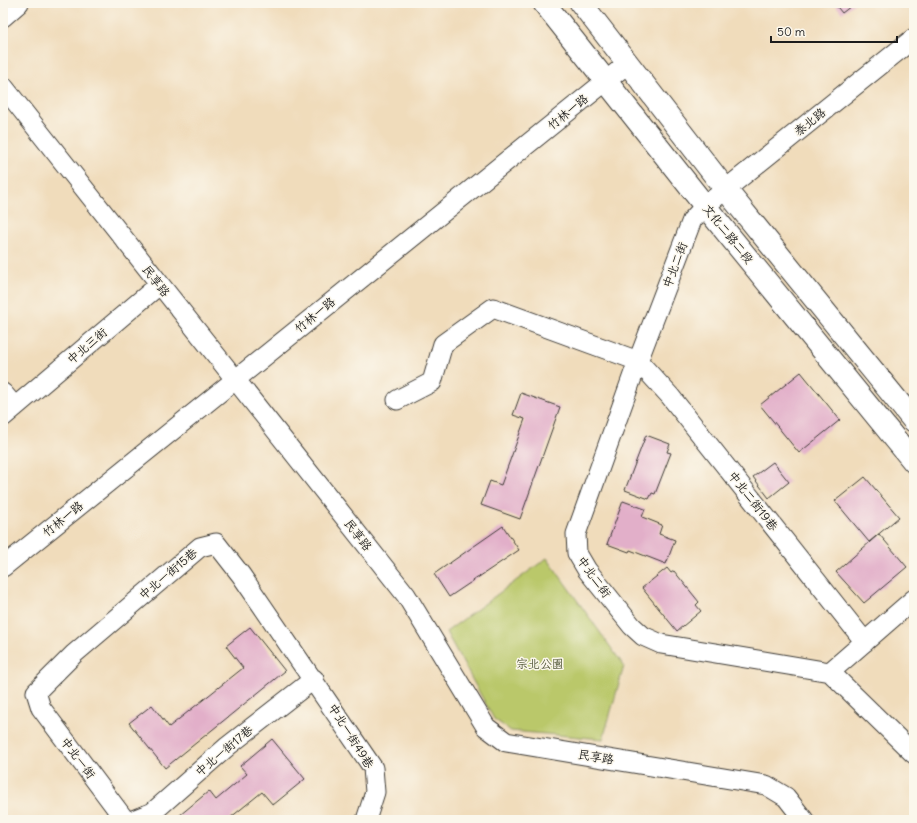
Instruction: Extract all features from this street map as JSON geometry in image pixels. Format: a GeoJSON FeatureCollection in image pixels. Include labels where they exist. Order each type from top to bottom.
{"type":"FeatureCollection","features":[{"type":"Feature","properties":{"kind":"street"},"geometry":{"type":"LineString","coordinates":[[3,17],[19,3]]}},
{"type":"Feature","properties":{"kind":"street","name":"文化二路二段"},"geometry":{"type":"LineString","coordinates":[[544,3],[605,82],[914,462]]}},
{"type":"Feature","properties":{"kind":"street"},"geometry":{"type":"LineString","coordinates":[[581,3],[726,190],[914,421]]}},
{"type":"Feature","properties":{"kind":"street","name":"泰北路"},"geometry":{"type":"LineString","coordinates":[[705,206],[914,38]]}},
{"type":"Feature","properties":{"kind":"street","name":"竹林一路"},"geometry":{"type":"LineString","coordinates":[[3,567],[627,64]]}},
{"type":"Feature","properties":{"kind":"street","name":"民享路"},"geometry":{"type":"LineString","coordinates":[[3,86],[159,285],[406,595],[486,727],[506,742],[766,785],[786,797],[804,820]]}},
{"type":"Feature","properties":{"kind":"street","name":"中北二街"},"geometry":{"type":"LineString","coordinates":[[705,206],[692,220],[638,362],[576,534],[576,553],[587,570],[632,626],[643,636],[661,644],[830,672]]}},
{"type":"Feature","properties":{"kind":"street","name":"中北三街"},"geometry":{"type":"LineString","coordinates":[[3,393],[9,412],[159,285]]}},
{"type":"Feature","properties":{"kind":"street"},"geometry":{"type":"LineString","coordinates":[[397,400],[432,382],[443,344],[493,308],[638,362]]}},
{"type":"Feature","properties":{"kind":"street","name":"中北二街19巷"},"geometry":{"type":"LineString","coordinates":[[638,362],[670,396],[865,642]]}},
{"type":"Feature","properties":{"kind":"street","name":"中北一街15巷"},"geometry":{"type":"LineString","coordinates":[[36,692],[74,654],[200,547],[216,543],[241,575],[314,679]]}},
{"type":"Feature","properties":{"kind":"street"},"geometry":{"type":"LineString","coordinates":[[914,599],[830,672],[914,754]]}},
{"type":"Feature","properties":{"kind":"street","name":"中北一街17巷"},"geometry":{"type":"LineString","coordinates":[[134,820],[152,812],[228,746],[314,679]]}},
{"type":"Feature","properties":{"kind":"street","name":"中北一街49巷"},"geometry":{"type":"LineString","coordinates":[[314,679],[373,768],[375,792],[366,820]]}},
{"type":"Feature","properties":{"kind":"street","name":"中北一街"},"geometry":{"type":"LineString","coordinates":[[36,692],[41,708],[125,820]]}},
{"type":"Feature","properties":{"kind":"green space","name":"宗北公園"},"geometry":{"type":"Polygon","coordinates":[[[547,558],[624,666],[603,739],[511,731],[494,719],[446,632],[547,558]]]}},
{"type":"Feature","properties":{"kind":"building"},"geometry":{"type":"Polygon","coordinates":[[[834,3],[855,3],[842,13],[834,3]]]}},
{"type":"Feature","properties":{"kind":"building"},"geometry":{"type":"Polygon","coordinates":[[[801,372],[840,420],[799,453],[760,405],[801,372]]]}},
{"type":"Feature","properties":{"kind":"building"},"geometry":{"type":"Polygon","coordinates":[[[521,393],[560,407],[520,519],[481,505],[490,481],[501,485],[525,419],[513,415],[521,393]]]}},
{"type":"Feature","properties":{"kind":"building"},"geometry":{"type":"Polygon","coordinates":[[[646,435],[670,444],[667,452],[671,453],[655,494],[652,493],[649,499],[625,490],[646,435]]]}},
{"type":"Feature","properties":{"kind":"building"},"geometry":{"type":"Polygon","coordinates":[[[773,462],[789,482],[769,498],[753,477],[773,462]]]}},
{"type":"Feature","properties":{"kind":"building"},"geometry":{"type":"Polygon","coordinates":[[[865,477],[899,517],[869,542],[835,501],[865,477]]]}},
{"type":"Feature","properties":{"kind":"building"},"geometry":{"type":"Polygon","coordinates":[[[623,501],[645,509],[642,517],[662,525],[659,534],[675,540],[666,564],[630,550],[629,552],[607,544],[623,501]]]}},
{"type":"Feature","properties":{"kind":"building"},"geometry":{"type":"Polygon","coordinates":[[[503,526],[519,550],[449,597],[434,574],[503,526]]]}},
{"type":"Feature","properties":{"kind":"building"},"geometry":{"type":"Polygon","coordinates":[[[879,534],[907,567],[864,603],[836,572],[879,534]]]}},
{"type":"Feature","properties":{"kind":"building"},"geometry":{"type":"Polygon","coordinates":[[[667,568],[671,573],[674,571],[699,602],[696,605],[701,611],[677,631],[642,588],[667,568]]]}},
{"type":"Feature","properties":{"kind":"building"},"geometry":{"type":"Polygon","coordinates":[[[250,627],[285,671],[165,768],[129,723],[152,705],[169,727],[243,668],[226,646],[250,627]]]}},
{"type":"Feature","properties":{"kind":"building"},"geometry":{"type":"Polygon","coordinates":[[[272,739],[305,779],[273,805],[262,792],[230,818],[232,820],[174,820],[209,791],[216,800],[247,774],[240,766],[272,739]]]}}]}
